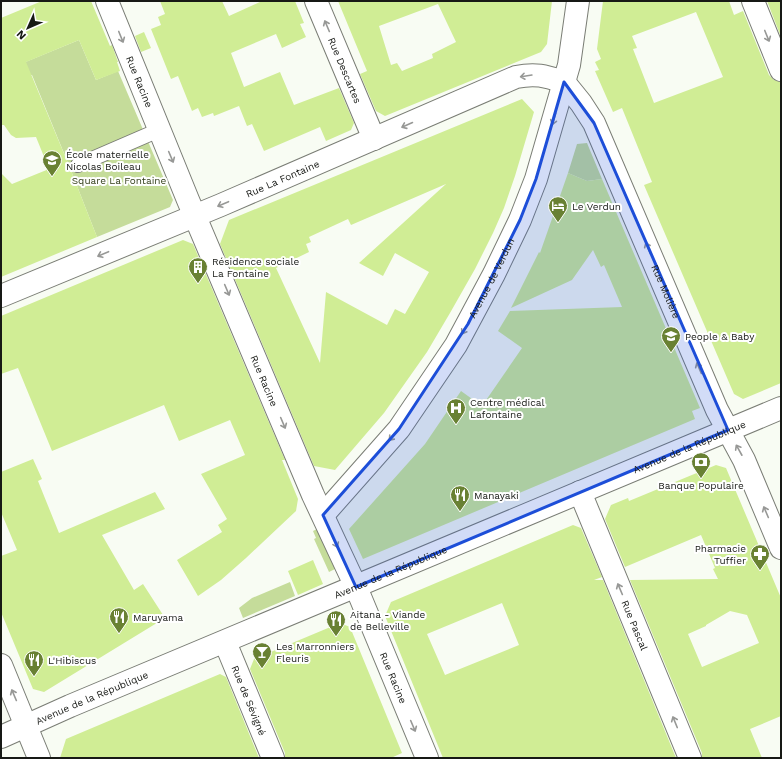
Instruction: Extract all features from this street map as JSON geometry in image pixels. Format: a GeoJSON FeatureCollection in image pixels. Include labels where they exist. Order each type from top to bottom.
{"type":"FeatureCollection","features":[{"type":"Feature","properties":{"kind":"street","name":"Rue Racine"},"geometry":{"type":"LineString","coordinates":[[107,1],[195,216],[323,515],[356,587],[427,758]]}},
{"type":"Feature","properties":{"kind":"street","name":"Rue Descartes"},"geometry":{"type":"LineString","coordinates":[[316,1],[374,139]]}},
{"type":"Feature","properties":{"kind":"street","name":"Avenue de Verdun"},"geometry":{"type":"LineString","coordinates":[[323,515],[399,429],[456,345],[513,234],[534,186],[569,65],[578,1]]}},
{"type":"Feature","properties":{"kind":"street"},"geometry":{"type":"LineString","coordinates":[[753,1],[781,70]]}},
{"type":"Feature","properties":{"kind":"street","name":"Rue La Fontaine"},"geometry":{"type":"LineString","coordinates":[[1,296],[195,216],[516,77],[531,74],[564,82]]}},
{"type":"Feature","properties":{"kind":"street","name":"Rue Molière"},"geometry":{"type":"LineString","coordinates":[[564,82],[581,103],[594,123],[717,410],[744,460],[781,548]]}},
{"type":"Feature","properties":{"kind":"street","name":"Avenue de la République"},"geometry":{"type":"LineString","coordinates":[[1,737],[781,408]]}},
{"type":"Feature","properties":{"kind":"street","name":"Rue Pascal"},"geometry":{"type":"LineString","coordinates":[[580,492],[690,758]]}},
{"type":"Feature","properties":{"kind":"street","name":"Rue de Sévigné"},"geometry":{"type":"LineString","coordinates":[[225,642],[274,758]]}},
{"type":"Feature","properties":{"kind":"street"},"geometry":{"type":"LineString","coordinates":[[1,665],[39,758]]}},
{"type":"Feature","properties":{"kind":"lane"},"geometry":{"type":"LineString","coordinates":[[78,165],[159,130]]}},
{"type":"Feature","properties":{"kind":"highlighted area"},"geometry":{"type":"Polygon","coordinates":[[[564,82],[594,123],[728,430],[356,587],[323,515],[399,429],[468,324],[520,220],[536,179],[564,82]]]}},
{"type":"Feature","properties":{"kind":"green space","name":"Square La Fontaine"},"geometry":{"type":"Polygon","coordinates":[[[79,40],[96,80],[118,71],[173,200],[170,207],[97,237],[32,75],[1,72],[79,40]]]}},
{"type":"Feature","properties":{"kind":"green space"},"geometry":{"type":"Polygon","coordinates":[[[587,143],[602,179],[587,181],[568,173],[577,144],[587,143]]]}},
{"type":"Feature","properties":{"kind":"green space"},"geometry":{"type":"Polygon","coordinates":[[[317,529],[335,569],[329,572],[314,539],[316,538],[313,531],[317,529]]]}},
{"type":"Feature","properties":{"kind":"green space"},"geometry":{"type":"Polygon","coordinates":[[[290,582],[295,596],[243,618],[239,608],[252,598],[290,582]]]}},
{"type":"Feature","properties":{"kind":"building","name":"École maternelle Nicolas Boileau"},"geometry":{"type":"Polygon","coordinates":[[[42,1],[91,1],[110,46],[112,45],[118,62],[120,71],[96,80],[79,40],[26,62],[97,237],[1,277],[1,173],[12,184],[49,169],[36,137],[16,138],[11,135],[4,125],[1,125],[1,18],[42,1]]]}},
{"type":"Feature","properties":{"kind":"building"},"geometry":{"type":"Polygon","coordinates":[[[160,1],[222,1],[229,16],[262,1],[295,1],[304,23],[300,24],[306,37],[282,48],[276,34],[231,53],[244,87],[280,72],[294,105],[339,88],[354,123],[351,130],[326,141],[320,127],[264,151],[252,124],[247,126],[239,106],[214,116],[213,113],[202,117],[198,108],[192,111],[178,76],[171,79],[151,29],[161,25],[158,17],[165,14],[160,1]]]}},
{"type":"Feature","properties":{"kind":"building"},"geometry":{"type":"Polygon","coordinates":[[[338,1],[552,1],[547,44],[541,52],[385,116],[376,111],[360,74],[367,71],[338,1]],[[438,4],[379,26],[391,65],[397,63],[402,71],[433,58],[432,54],[456,42],[438,4]]]}},
{"type":"Feature","properties":{"kind":"building"},"geometry":{"type":"Polygon","coordinates":[[[603,1],[729,1],[734,15],[743,11],[769,75],[774,80],[781,82],[781,383],[743,399],[734,394],[644,185],[652,182],[622,108],[613,112],[595,71],[599,70],[595,62],[601,59],[597,49],[603,1]],[[696,12],[632,36],[637,48],[633,49],[654,103],[723,77],[696,12]]]}},
{"type":"Feature","properties":{"kind":"building"},"geometry":{"type":"Polygon","coordinates":[[[767,1],[781,1],[781,37],[767,1]]]}},
{"type":"Feature","properties":{"kind":"building"},"geometry":{"type":"Polygon","coordinates":[[[144,32],[151,48],[141,52],[135,36],[144,32]]]}},
{"type":"Feature","properties":{"kind":"building"},"geometry":{"type":"Polygon","coordinates":[[[522,99],[534,112],[504,208],[475,269],[427,352],[384,413],[335,470],[314,466],[220,244],[229,220],[522,99]],[[446,184],[351,225],[348,219],[309,237],[311,242],[306,244],[309,252],[276,268],[320,363],[326,292],[387,325],[395,309],[405,314],[429,272],[395,253],[383,276],[359,263],[446,184]]]}},
{"type":"Feature","properties":{"kind":"building"},"geometry":{"type":"Polygon","coordinates":[[[568,173],[587,181],[602,179],[700,408],[692,411],[695,419],[363,559],[349,529],[425,444],[461,391],[482,406],[522,348],[498,331],[510,311],[622,307],[604,265],[601,267],[593,250],[572,280],[511,308],[539,252],[540,253],[568,173]]]}},
{"type":"Feature","properties":{"kind":"building"},"geometry":{"type":"Polygon","coordinates":[[[183,240],[193,244],[285,460],[282,460],[298,499],[296,511],[221,580],[198,596],[177,560],[222,532],[218,525],[227,519],[201,474],[245,455],[230,420],[179,441],[164,405],[52,451],[18,368],[1,374],[1,316],[183,240]]]}},
{"type":"Feature","properties":{"kind":"building"},"geometry":{"type":"Polygon","coordinates":[[[33,459],[42,479],[38,481],[59,533],[155,492],[165,509],[102,535],[134,590],[143,584],[165,618],[44,692],[33,689],[1,612],[1,556],[17,550],[1,512],[1,472],[33,459]]]}},
{"type":"Feature","properties":{"kind":"building"},"geometry":{"type":"Polygon","coordinates":[[[716,465],[726,468],[781,598],[781,716],[750,729],[762,758],[702,758],[702,753],[630,580],[718,579],[713,569],[715,568],[701,535],[625,567],[605,519],[611,505],[628,498],[629,501],[716,465]],[[730,611],[706,626],[688,634],[702,667],[759,643],[747,615],[730,611]]]}},
{"type":"Feature","properties":{"kind":"building"},"geometry":{"type":"Polygon","coordinates":[[[573,525],[581,528],[602,577],[594,580],[603,580],[676,758],[443,758],[385,616],[391,602],[573,525]],[[502,603],[427,634],[445,675],[519,645],[502,603]]]}},
{"type":"Feature","properties":{"kind":"building"},"geometry":{"type":"Polygon","coordinates":[[[313,560],[323,584],[298,595],[288,571],[313,560]]]}},
{"type":"Feature","properties":{"kind":"building"},"geometry":{"type":"Polygon","coordinates":[[[340,623],[350,627],[402,753],[391,758],[285,758],[285,753],[250,669],[254,659],[340,623]]]}},
{"type":"Feature","properties":{"kind":"building"},"geometry":{"type":"Polygon","coordinates":[[[220,674],[226,677],[259,758],[60,758],[66,739],[220,674]]]}},
{"type":"Feature","properties":{"kind":"place","name":"École maternelle Nicolas Boileau"},"geometry":{"type":"Point","coordinates":[52,177]}},
{"type":"Feature","properties":{"kind":"place","name":"Le Verdun"},"geometry":{"type":"Point","coordinates":[558,223]}},
{"type":"Feature","properties":{"kind":"place","name":"Résidence sociale La Fontaine"},"geometry":{"type":"Point","coordinates":[198,284]}},
{"type":"Feature","properties":{"kind":"place","name":"People & Baby"},"geometry":{"type":"Point","coordinates":[671,353]}},
{"type":"Feature","properties":{"kind":"place","name":"Centre médical Lafontaine"},"geometry":{"type":"Point","coordinates":[456,425]}},
{"type":"Feature","properties":{"kind":"place","name":"Banque Populaire"},"geometry":{"type":"Point","coordinates":[701,479]}},
{"type":"Feature","properties":{"kind":"place","name":"Manayaki"},"geometry":{"type":"Point","coordinates":[460,512]}},
{"type":"Feature","properties":{"kind":"place","name":"Pharmacie Tuffier"},"geometry":{"type":"Point","coordinates":[760,571]}},
{"type":"Feature","properties":{"kind":"place","name":"Maruyama"},"geometry":{"type":"Point","coordinates":[119,634]}},
{"type":"Feature","properties":{"kind":"place","name":"Aitana - Viande de Belleville"},"geometry":{"type":"Point","coordinates":[336,637]}},
{"type":"Feature","properties":{"kind":"place","name":"Les Marronniers Fleuris"},"geometry":{"type":"Point","coordinates":[262,669]}},
{"type":"Feature","properties":{"kind":"place","name":"L'Hibiscus"},"geometry":{"type":"Point","coordinates":[34,677]}}]}
